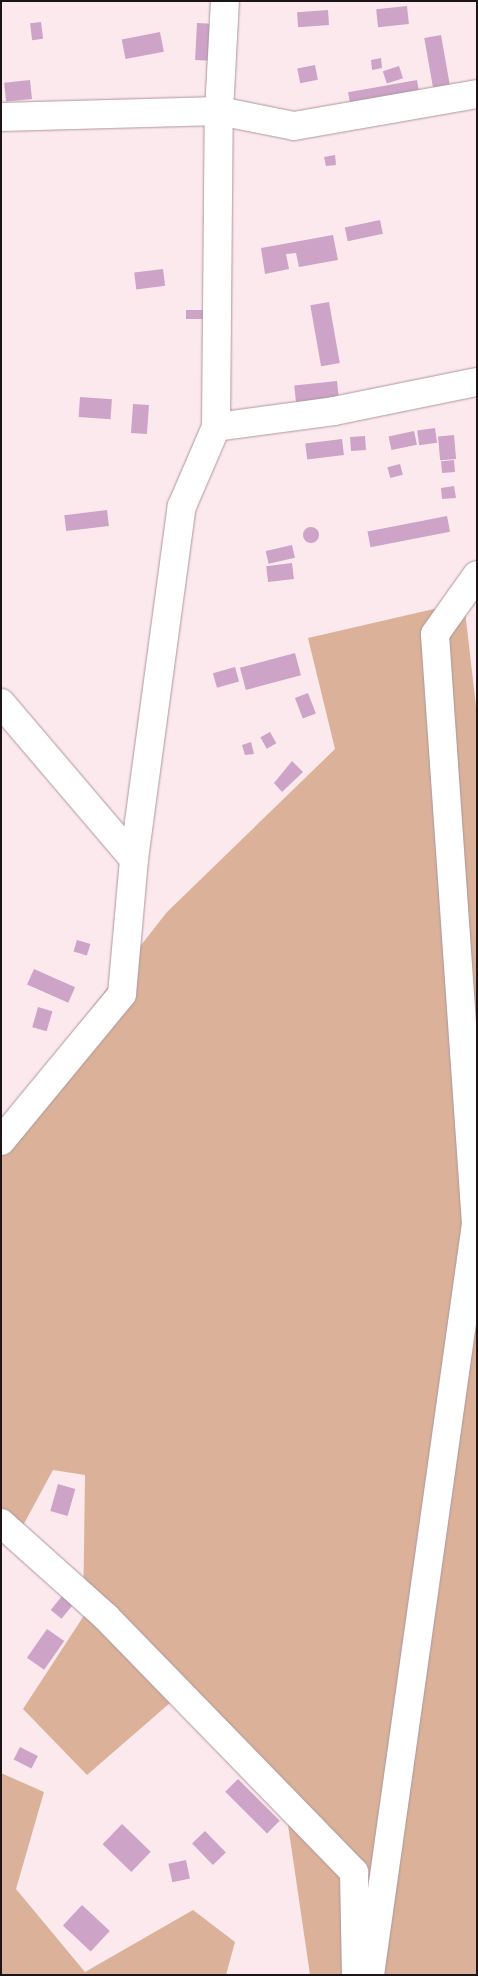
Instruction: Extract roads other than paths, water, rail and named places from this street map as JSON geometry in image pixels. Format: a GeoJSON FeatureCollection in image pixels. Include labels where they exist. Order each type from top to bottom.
{"type":"FeatureCollection","features":[{"type":"Feature","properties":{"kind":"street"},"geometry":{"type":"LineString","coordinates":[[1,1142],[122,994],[134,859],[182,506],[216,427],[219,111],[225,1]]}},
{"type":"Feature","properties":{"kind":"street"},"geometry":{"type":"LineString","coordinates":[[1,117],[219,111],[294,126],[477,94]]}},
{"type":"Feature","properties":{"kind":"street"},"geometry":{"type":"LineString","coordinates":[[216,427],[334,411],[477,382]]}},
{"type":"Feature","properties":{"kind":"street"},"geometry":{"type":"LineString","coordinates":[[370,1975],[476,1224],[435,634],[477,575]]}},
{"type":"Feature","properties":{"kind":"street"},"geometry":{"type":"LineString","coordinates":[[1,702],[134,859]]}},
{"type":"Feature","properties":{"kind":"street"},"geometry":{"type":"LineString","coordinates":[[1,1523],[106,1617],[354,1872],[356,1975]]}}]}
